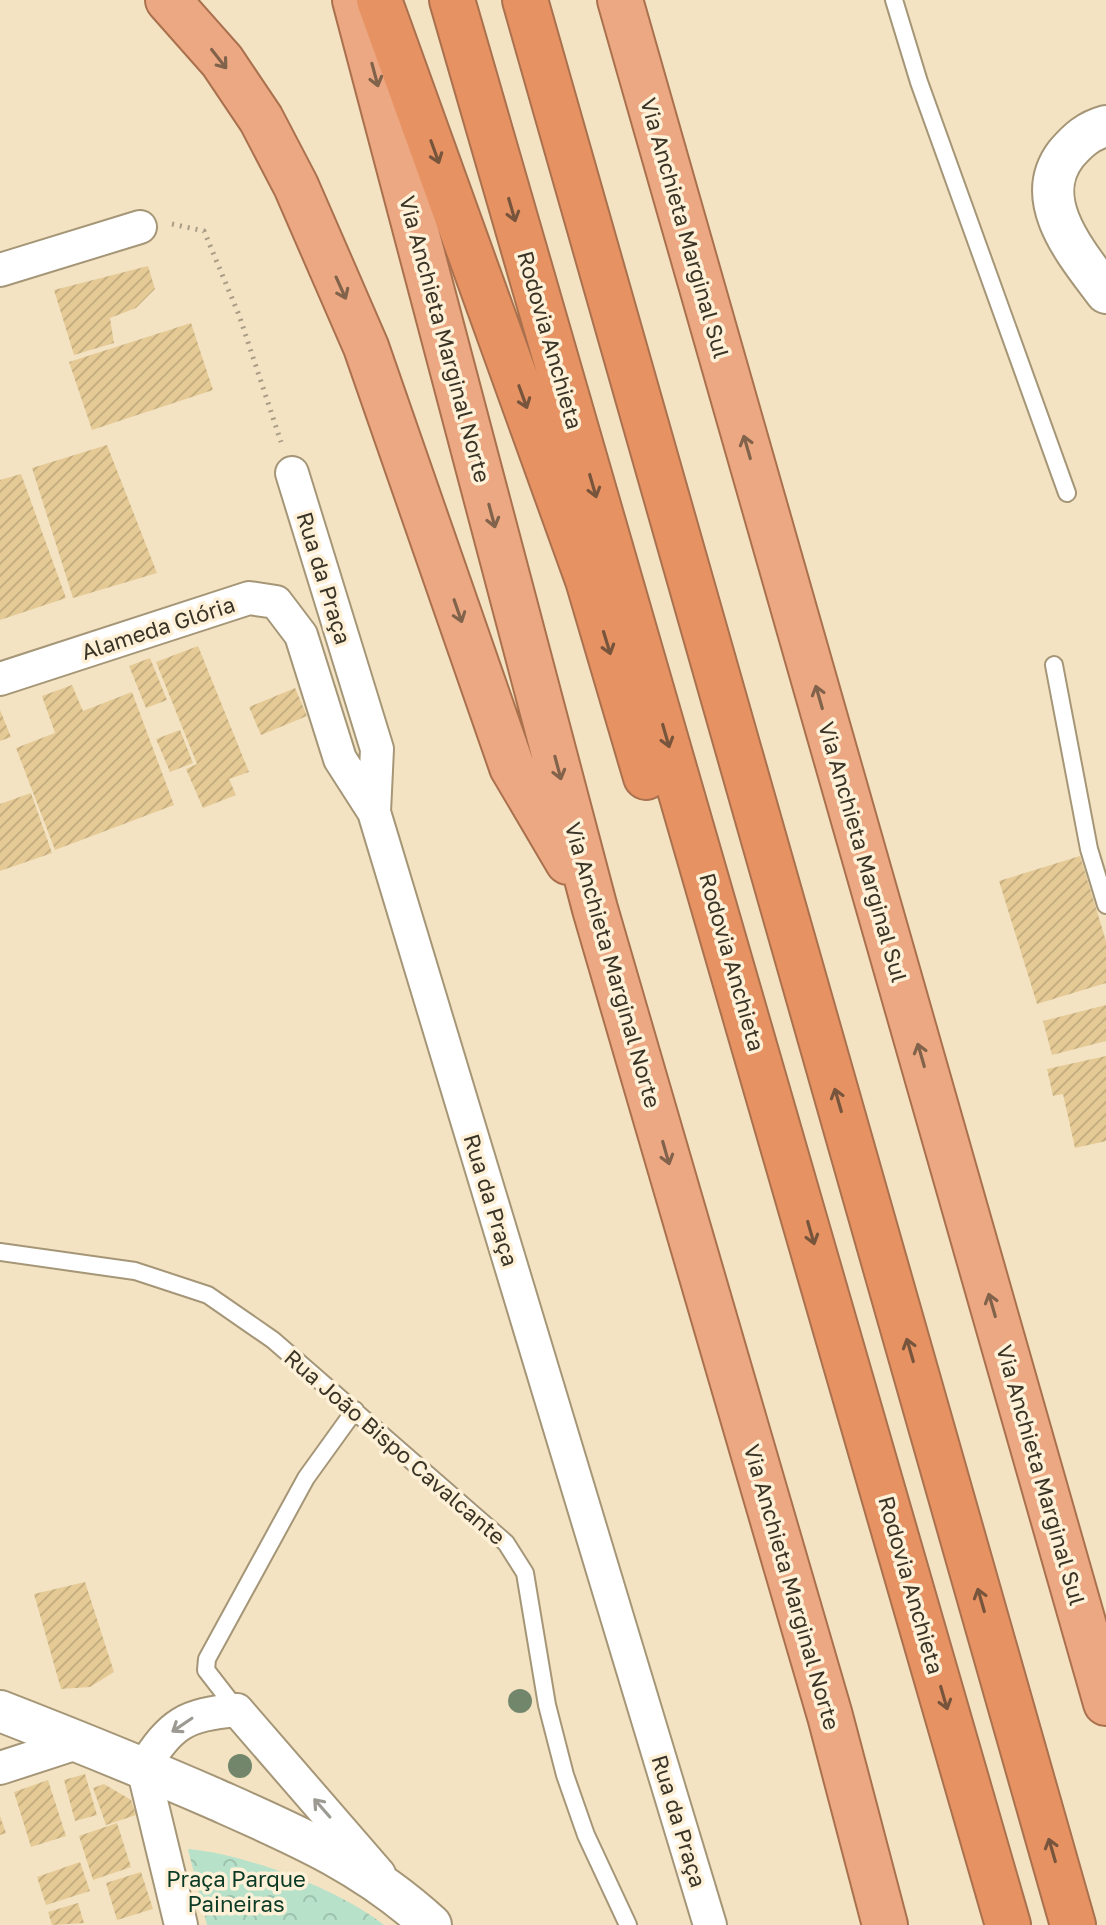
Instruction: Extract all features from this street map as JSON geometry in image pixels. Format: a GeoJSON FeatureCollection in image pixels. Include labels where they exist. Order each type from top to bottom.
{"type":"FeatureCollection","features":[{"type":"Feature","properties":{"kind":"highway"},"geometry":{"type":"LineString","coordinates":[[168,0],[222,61],[261,119],[296,186],[366,347],[512,767],[595,909]]}},
{"type":"Feature","properties":{"kind":"highway","name":"Via Anchieta Marginal Norte"},"geometry":{"type":"LineString","coordinates":[[355,0],[595,909],[830,1716],[885,1925]]}},
{"type":"Feature","properties":{"kind":"highway"},"geometry":{"type":"LineString","coordinates":[[379,0],[588,580],[691,928],[790,1158]]}},
{"type":"Feature","properties":{"kind":"highway","name":"Rodovia Anchieta"},"geometry":{"type":"LineString","coordinates":[[452,0],[790,1158],[1008,1925]]}},
{"type":"Feature","properties":{"kind":"highway"},"geometry":{"type":"LineString","coordinates":[[525,0],[1073,1925]]}},
{"type":"Feature","properties":{"kind":"highway","name":"Via Anchieta Marginal Sul"},"geometry":{"type":"LineString","coordinates":[[620,0],[1106,1703]]}},
{"type":"Feature","properties":{"kind":"street"},"geometry":{"type":"LineString","coordinates":[[1098,129],[1057,166],[1052,192],[1058,219],[1075,252],[1106,293]]}},
{"type":"Feature","properties":{"kind":"street"},"geometry":{"type":"LineString","coordinates":[[0,270],[140,227]]}},
{"type":"Feature","properties":{"kind":"street","name":"Rua da Praça"},"geometry":{"type":"LineString","coordinates":[[292,473],[377,749],[374,812],[710,1925]]}},
{"type":"Feature","properties":{"kind":"street","name":"Alameda Glória"},"geometry":{"type":"LineString","coordinates":[[0,679],[249,598],[276,602],[301,635],[340,759],[374,812]]}},
{"type":"Feature","properties":{"kind":"street"},"geometry":{"type":"LineString","coordinates":[[181,1925],[143,1768],[163,1738],[198,1714],[237,1710],[391,1889],[431,1925]]}},
{"type":"Feature","properties":{"kind":"street"},"geometry":{"type":"LineString","coordinates":[[0,1711],[143,1768],[317,1845],[391,1889]]}},
{"type":"Feature","properties":{"kind":"street"},"geometry":{"type":"LineString","coordinates":[[0,1768],[80,1742]]}},
{"type":"Feature","properties":{"kind":"lane"},"geometry":{"type":"LineString","coordinates":[[894,0],[925,97],[1067,493]]}},
{"type":"Feature","properties":{"kind":"lane"},"geometry":{"type":"LineString","coordinates":[[1054,665],[1089,849],[1106,905]]}},
{"type":"Feature","properties":{"kind":"lane","name":"Rua João Bispo Cavalcante"},"geometry":{"type":"LineString","coordinates":[[0,1252],[135,1271],[208,1295],[273,1340],[506,1543],[525,1573],[547,1705],[565,1775],[586,1835],[628,1925]]}},
{"type":"Feature","properties":{"kind":"lane"},"geometry":{"type":"LineString","coordinates":[[237,1710],[206,1670],[207,1659],[306,1478],[355,1410]]}},
{"type":"Feature","properties":{"kind":"path"},"geometry":{"type":"LineString","coordinates":[[140,227],[166,223],[204,231],[239,315],[292,473]]}},
{"type":"Feature","properties":{"kind":"green space","name":"Praça Parque Paineiras"},"geometry":{"type":"Polygon","coordinates":[[[188,1849],[237,1858],[290,1875],[342,1899],[384,1925],[207,1925],[188,1849]]]}},
{"type":"Feature","properties":{"kind":"building"},"geometry":{"type":"Polygon","coordinates":[[[148,266],[155,289],[136,308],[110,318],[114,343],[74,355],[54,290],[148,266]]]}},
{"type":"Feature","properties":{"kind":"building"},"geometry":{"type":"Polygon","coordinates":[[[191,323],[213,390],[92,430],[69,362],[191,323]]]}},
{"type":"Feature","properties":{"kind":"building"},"geometry":{"type":"Polygon","coordinates":[[[107,445],[157,573],[73,598],[32,468],[107,445]]]}},
{"type":"Feature","properties":{"kind":"building"},"geometry":{"type":"Polygon","coordinates":[[[21,474],[66,598],[0,620],[0,480],[21,474]]]}},
{"type":"Feature","properties":{"kind":"building"},"geometry":{"type":"Polygon","coordinates":[[[198,646],[249,772],[229,779],[236,795],[203,808],[186,769],[197,764],[156,662],[198,646]]]}},
{"type":"Feature","properties":{"kind":"building"},"geometry":{"type":"Polygon","coordinates":[[[150,658],[167,700],[146,708],[129,666],[150,658]]]}},
{"type":"Feature","properties":{"kind":"building"},"geometry":{"type":"Polygon","coordinates":[[[72,685],[83,711],[132,692],[174,805],[55,850],[16,748],[55,733],[42,696],[72,685]]]}},
{"type":"Feature","properties":{"kind":"building"},"geometry":{"type":"Polygon","coordinates":[[[295,688],[307,716],[261,735],[249,707],[295,688]]]}},
{"type":"Feature","properties":{"kind":"building"},"geometry":{"type":"Polygon","coordinates":[[[0,710],[11,737],[0,741],[0,710]]]}},
{"type":"Feature","properties":{"kind":"building"},"geometry":{"type":"Polygon","coordinates":[[[180,730],[193,763],[170,772],[156,739],[180,730]]]}},
{"type":"Feature","properties":{"kind":"building"},"geometry":{"type":"Polygon","coordinates":[[[31,793],[52,853],[0,871],[0,804],[31,793]]]}},
{"type":"Feature","properties":{"kind":"building"},"geometry":{"type":"Polygon","coordinates":[[[1080,856],[1106,941],[1106,983],[1037,1004],[999,881],[1080,856]]]}},
{"type":"Feature","properties":{"kind":"building"},"geometry":{"type":"Polygon","coordinates":[[[1106,1005],[1106,1041],[1052,1055],[1043,1021],[1106,1005]]]}},
{"type":"Feature","properties":{"kind":"building"},"geometry":{"type":"Polygon","coordinates":[[[1106,1056],[1106,1141],[1075,1148],[1063,1094],[1053,1096],[1047,1069],[1106,1056]]]}},
{"type":"Feature","properties":{"kind":"building"},"geometry":{"type":"Polygon","coordinates":[[[85,1582],[114,1672],[90,1687],[61,1689],[34,1594],[85,1582]]]}},
{"type":"Feature","properties":{"kind":"building"},"geometry":{"type":"Polygon","coordinates":[[[85,1774],[97,1815],[75,1821],[64,1780],[85,1774]]]}},
{"type":"Feature","properties":{"kind":"building"},"geometry":{"type":"Polygon","coordinates":[[[48,1780],[66,1836],[31,1847],[14,1792],[48,1780]]]}},
{"type":"Feature","properties":{"kind":"building"},"geometry":{"type":"Polygon","coordinates":[[[104,1784],[131,1800],[136,1815],[106,1825],[93,1788],[104,1784]]]}},
{"type":"Feature","properties":{"kind":"building"},"geometry":{"type":"Polygon","coordinates":[[[0,1816],[6,1833],[0,1835],[0,1816]]]}},
{"type":"Feature","properties":{"kind":"building"},"geometry":{"type":"Polygon","coordinates":[[[117,1823],[131,1867],[93,1880],[79,1836],[117,1823]]]}},
{"type":"Feature","properties":{"kind":"building"},"geometry":{"type":"Polygon","coordinates":[[[80,1862],[90,1891],[46,1905],[37,1877],[80,1862]]]}},
{"type":"Feature","properties":{"kind":"building"},"geometry":{"type":"Polygon","coordinates":[[[141,1872],[153,1909],[117,1920],[106,1883],[141,1872]]]}},
{"type":"Feature","properties":{"kind":"building"},"geometry":{"type":"Polygon","coordinates":[[[78,1903],[84,1923],[52,1925],[48,1912],[78,1903]]]}}]}
